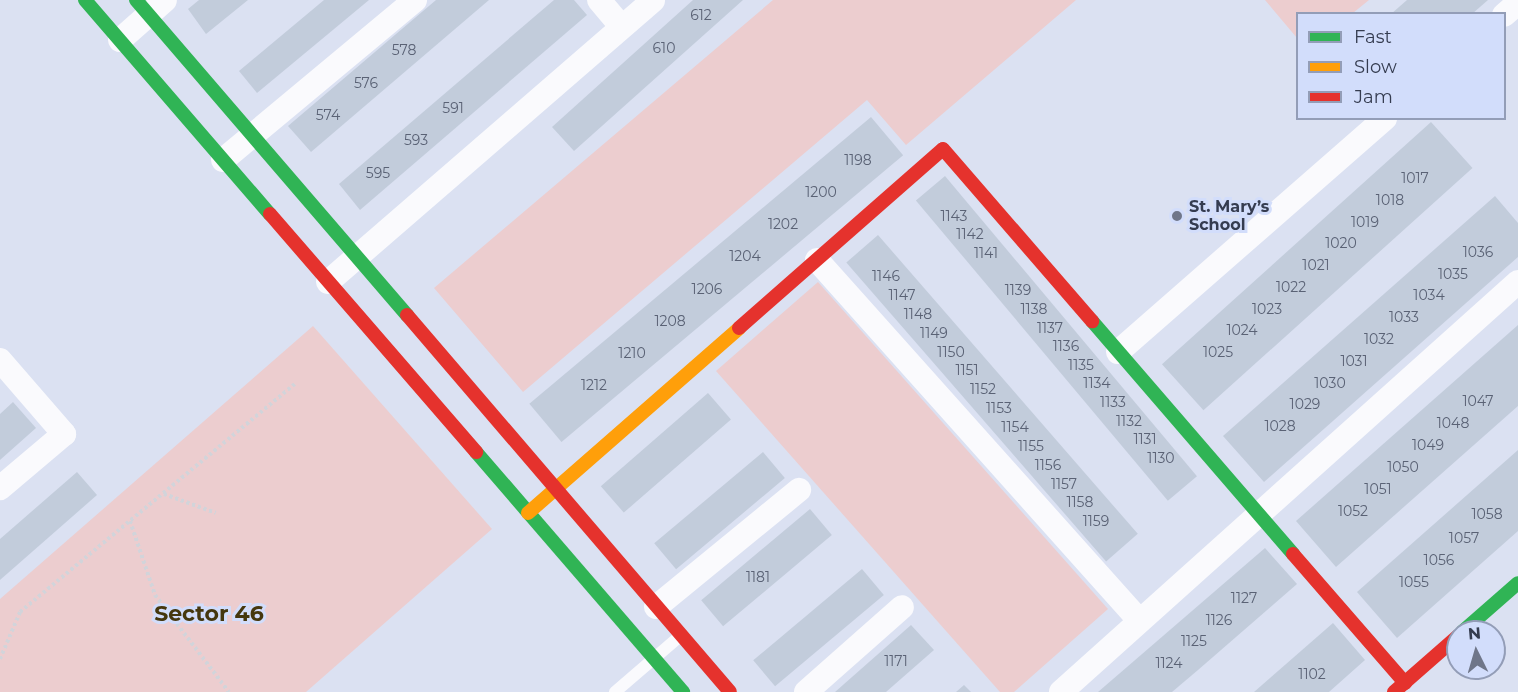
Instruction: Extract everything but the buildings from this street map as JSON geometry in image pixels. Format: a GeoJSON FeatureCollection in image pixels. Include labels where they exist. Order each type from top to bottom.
{"type":"FeatureCollection","features":[{"type":"Feature","properties":{"kind":"street"},"geometry":{"type":"LineString","coordinates":[[85,0],[682,692]]}},
{"type":"Feature","properties":{"kind":"street"},"geometry":{"type":"LineString","coordinates":[[223,160],[415,0]]}},
{"type":"Feature","properties":{"kind":"street"},"geometry":{"type":"LineString","coordinates":[[599,0],[622,27]]}},
{"type":"Feature","properties":{"kind":"street"},"geometry":{"type":"LineString","coordinates":[[328,282],[653,0]]}},
{"type":"Feature","properties":{"kind":"street"},"geometry":{"type":"LineString","coordinates":[[1506,13],[1518,3]]}},
{"type":"Feature","properties":{"kind":"street"},"geometry":{"type":"LineString","coordinates":[[120,40],[150,5],[252,135],[730,692]]}},
{"type":"Feature","properties":{"kind":"street"},"geometry":{"type":"LineString","coordinates":[[1118,352],[1383,120]]}},
{"type":"Feature","properties":{"kind":"street"},"geometry":{"type":"LineString","coordinates":[[528,513],[943,149],[1259,515],[1399,687],[1446,646]]}},
{"type":"Feature","properties":{"kind":"street"},"geometry":{"type":"LineString","coordinates":[[817,260],[1140,621]]}},
{"type":"Feature","properties":{"kind":"street"},"geometry":{"type":"LineString","coordinates":[[1061,692],[1518,282]]}},
{"type":"Feature","properties":{"kind":"street"},"geometry":{"type":"LineString","coordinates":[[0,360],[64,434],[0,488]]}},
{"type":"Feature","properties":{"kind":"street"},"geometry":{"type":"LineString","coordinates":[[656,606],[799,490]]}},
{"type":"Feature","properties":{"kind":"street"},"geometry":{"type":"LineString","coordinates":[[1476,620],[1518,583]]}},
{"type":"Feature","properties":{"kind":"street"},"geometry":{"type":"LineString","coordinates":[[806,692],[902,607]]}},
{"type":"Feature","properties":{"kind":"lane"},"geometry":{"type":"LineString","coordinates":[[615,692],[681,635]]}},
{"type":"Feature","properties":{"kind":"path"},"geometry":{"type":"LineString","coordinates":[[0,659],[20,612],[296,383]]}},
{"type":"Feature","properties":{"kind":"path"},"geometry":{"type":"LineString","coordinates":[[164,493],[216,513]]}},
{"type":"Feature","properties":{"kind":"path"},"geometry":{"type":"LineString","coordinates":[[130,521],[154,595],[229,692]]}},
{"type":"Feature","properties":{"kind":"shaded area"},"geometry":{"type":"Polygon","coordinates":[[[773,0],[1076,0],[906,145],[867,100],[523,392],[434,288],[773,0]]]}},
{"type":"Feature","properties":{"kind":"shaded area"},"geometry":{"type":"Polygon","coordinates":[[[1265,0],[1369,0],[1354,12],[1296,12],[1296,37],[1265,0]]]}},
{"type":"Feature","properties":{"kind":"shaded area"},"geometry":{"type":"Polygon","coordinates":[[[818,282],[1108,609],[1014,692],[1000,692],[716,371],[818,282]]]}},
{"type":"Feature","properties":{"kind":"shaded area"},"geometry":{"type":"Polygon","coordinates":[[[313,326],[492,529],[306,692],[0,692],[0,599],[313,326]]]}},
{"type":"Feature","properties":{"kind":"traffic: fast"},"geometry":{"type":"LineString","coordinates":[[85,0],[270,214]]}},
{"type":"Feature","properties":{"kind":"traffic: fast"},"geometry":{"type":"LineString","coordinates":[[136,0],[407,315]]}},
{"type":"Feature","properties":{"kind":"traffic: fast"},"geometry":{"type":"LineString","coordinates":[[1092,321],[1293,554]]}},
{"type":"Feature","properties":{"kind":"traffic: fast"},"geometry":{"type":"LineString","coordinates":[[476,452],[683,692]]}},
{"type":"Feature","properties":{"kind":"traffic: fast"},"geometry":{"type":"LineString","coordinates":[[1476,620],[1518,583]]}},
{"type":"Feature","properties":{"kind":"traffic: slow"},"geometry":{"type":"LineString","coordinates":[[528,513],[739,328]]}},
{"type":"Feature","properties":{"kind":"traffic: jam"},"geometry":{"type":"LineString","coordinates":[[739,328],[943,149],[1092,321]]}},
{"type":"Feature","properties":{"kind":"traffic: jam"},"geometry":{"type":"LineString","coordinates":[[270,214],[476,452]]}},
{"type":"Feature","properties":{"kind":"traffic: jam"},"geometry":{"type":"LineString","coordinates":[[407,315],[730,692]]}},
{"type":"Feature","properties":{"kind":"traffic: jam"},"geometry":{"type":"LineString","coordinates":[[1293,554],[1405,683]]}},
{"type":"Feature","properties":{"kind":"traffic: jam"},"geometry":{"type":"LineString","coordinates":[[1394,692],[1446,646]]}},
{"type":"Feature","properties":{"kind":"place","name":"St. Mary’s School"},"geometry":{"type":"Point","coordinates":[1177,216]}},
{"type":"Feature","properties":{"kind":"district","name":"Sector 46"},"geometry":{"type":"Point","coordinates":[209,614]}}]}
